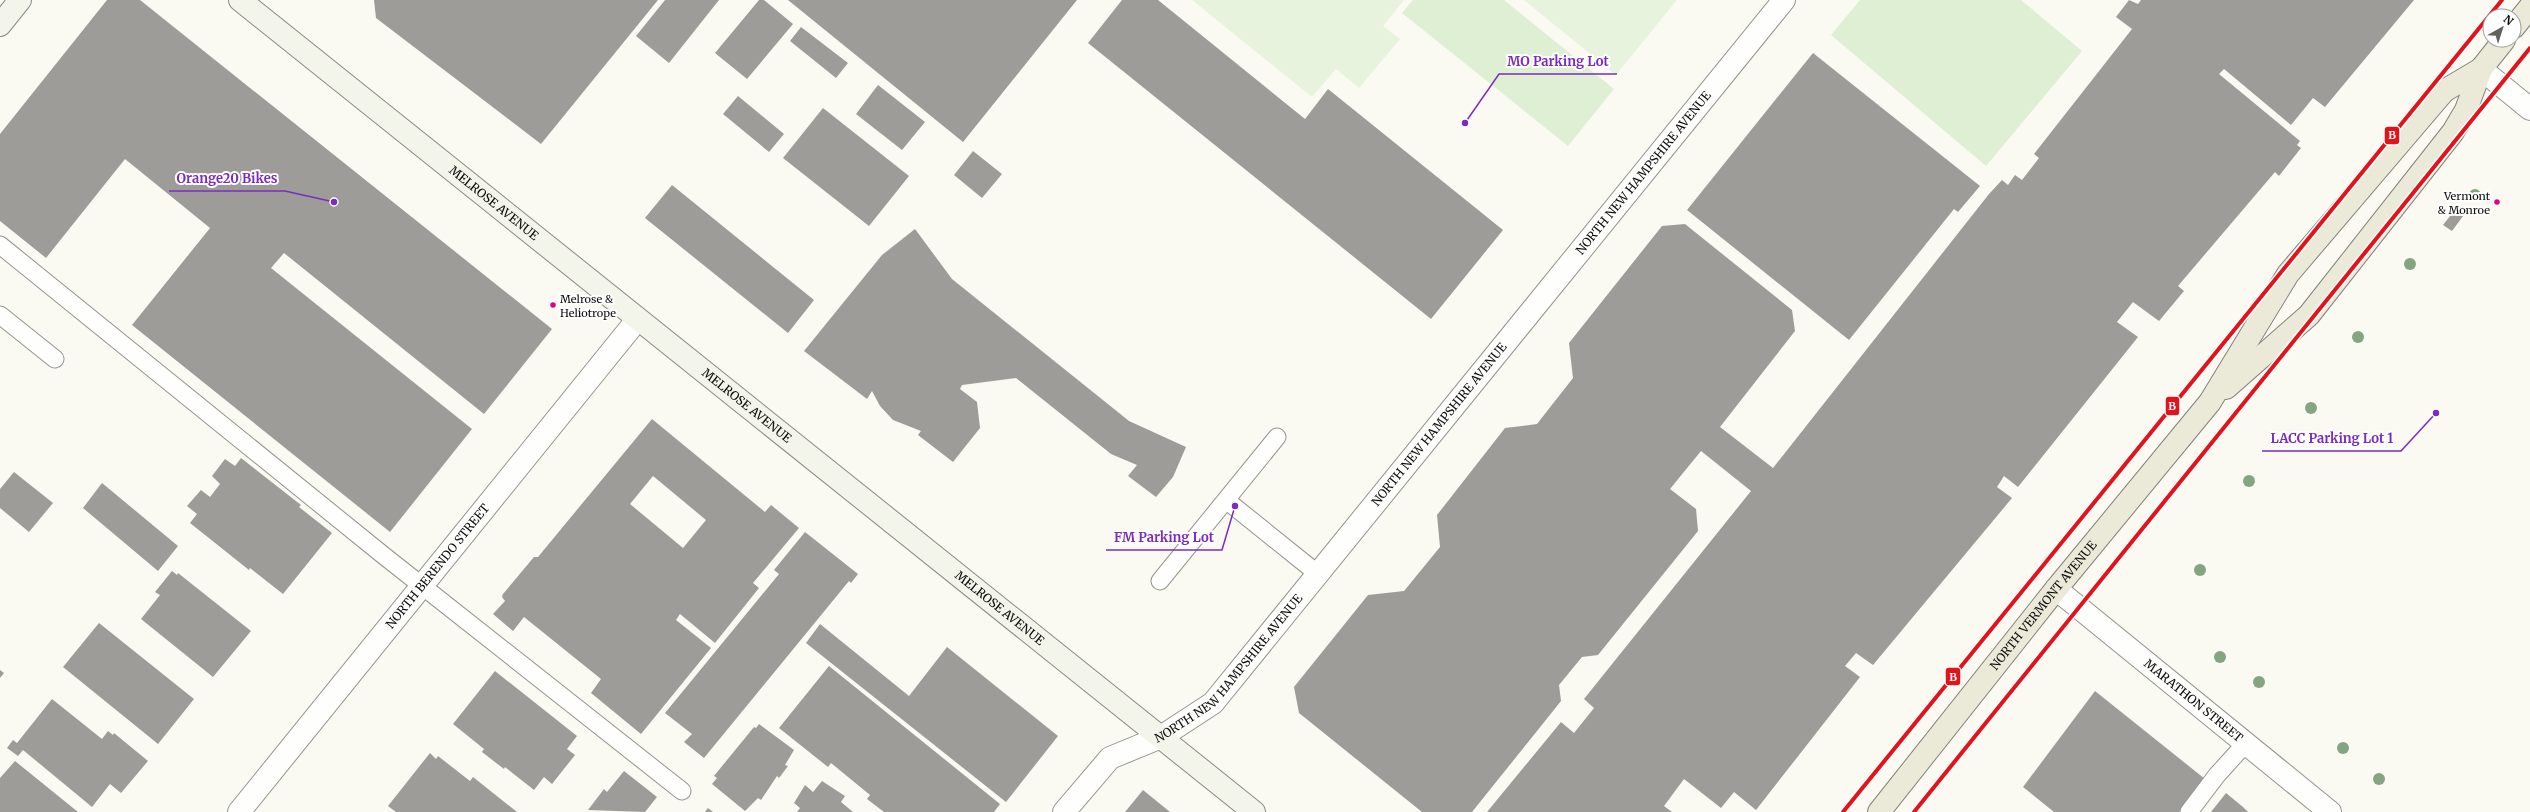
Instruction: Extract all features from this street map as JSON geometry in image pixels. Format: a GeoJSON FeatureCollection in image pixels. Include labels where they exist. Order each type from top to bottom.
{"type":"FeatureCollection","features":[{"type":"Feature","properties":{"kind":"main road"},"geometry":{"type":"LineString","coordinates":[[0,25],[20,0]]}},
{"type":"Feature","properties":{"kind":"main road","name":"MELROSE AVENUE"},"geometry":{"type":"LineString","coordinates":[[253,4],[319,62],[637,320],[1254,812]]}},
{"type":"Feature","properties":{"kind":"main road"},"geometry":{"type":"LineString","coordinates":[[2522,17],[2530,7]]}},
{"type":"Feature","properties":{"kind":"main road","name":"NORTH VERMONT AVENUE"},"geometry":{"type":"LineString","coordinates":[[2210,402],[2308,315],[2453,132],[2466,110],[2481,69],[2498,48]]}},
{"type":"Feature","properties":{"kind":"main road","name":"NORTH VERMONT AVENUE"},"geometry":{"type":"LineString","coordinates":[[1879,812],[2056,589],[2210,402],[2288,274],[2444,91],[2481,69]]}},
{"type":"Feature","properties":{"kind":"street","name":"NORTH NEW HAMPSHIRE AVENUE"},"geometry":{"type":"LineString","coordinates":[[1064,812],[1110,758],[1161,737],[1213,703],[1784,0]]}},
{"type":"Feature","properties":{"kind":"street"},"geometry":{"type":"LineString","coordinates":[[2481,69],[2530,109]]}},
{"type":"Feature","properties":{"kind":"street","name":"NORTH BERENDO STREET"},"geometry":{"type":"LineString","coordinates":[[239,812],[637,320]]}},
{"type":"Feature","properties":{"kind":"street","name":"MARATHON STREET"},"geometry":{"type":"LineString","coordinates":[[2056,589],[2330,812]]}},
{"type":"Feature","properties":{"kind":"lane"},"geometry":{"type":"LineString","coordinates":[[0,245],[422,585],[682,791]]}},
{"type":"Feature","properties":{"kind":"lane"},"geometry":{"type":"LineString","coordinates":[[0,315],[55,359]]}},
{"type":"Feature","properties":{"kind":"lane"},"geometry":{"type":"LineString","coordinates":[[1160,581],[1277,437]]}},
{"type":"Feature","properties":{"kind":"lane"},"geometry":{"type":"LineString","coordinates":[[1226,500],[1318,574]]}},
{"type":"Feature","properties":{"kind":"lane"},"geometry":{"type":"LineString","coordinates":[[2189,812],[2217,775],[2246,743]]}},
{"type":"Feature","properties":{"kind":"green space"},"geometry":{"type":"Polygon","coordinates":[[[1192,0],[1404,0],[1383,26],[1400,39],[1359,88],[1336,69],[1312,97],[1192,0]]]}},
{"type":"Feature","properties":{"kind":"green space"},"geometry":{"type":"Polygon","coordinates":[[[1413,0],[1504,0],[1614,89],[1568,146],[1402,13],[1413,0]]]}},
{"type":"Feature","properties":{"kind":"green space"},"geometry":{"type":"Polygon","coordinates":[[[1524,0],[1677,0],[1616,75],[1524,0]]]}},
{"type":"Feature","properties":{"kind":"green space"},"geometry":{"type":"Polygon","coordinates":[[[1860,0],[2021,0],[2082,51],[1986,166],[1831,35],[1860,0]]]}},
{"type":"Feature","properties":{"kind":"building"},"geometry":{"type":"Polygon","coordinates":[[[107,0],[140,0],[552,329],[484,414],[284,253],[271,268],[472,429],[390,532],[132,325],[210,228],[125,159],[46,258],[0,221],[0,134],[107,0]]]}},
{"type":"Feature","properties":{"kind":"building"},"geometry":{"type":"Polygon","coordinates":[[[374,0],[658,0],[541,144],[376,18],[374,0]]]}},
{"type":"Feature","properties":{"kind":"building"},"geometry":{"type":"Polygon","coordinates":[[[665,0],[719,0],[669,63],[636,36],[665,0]]]}},
{"type":"Feature","properties":{"kind":"building"},"geometry":{"type":"Polygon","coordinates":[[[759,0],[764,0],[793,24],[747,79],[715,53],[759,0]]]}},
{"type":"Feature","properties":{"kind":"building"},"geometry":{"type":"Polygon","coordinates":[[[788,0],[1077,0],[963,142],[788,0]]]}},
{"type":"Feature","properties":{"kind":"building"},"geometry":{"type":"Polygon","coordinates":[[[1122,0],[1158,0],[1305,119],[1328,89],[1503,230],[1431,319],[1088,43],[1122,0]]]}},
{"type":"Feature","properties":{"kind":"building"},"geometry":{"type":"Polygon","coordinates":[[[2129,0],[2138,4],[2141,0],[2414,0],[2325,107],[2313,98],[2291,125],[2224,69],[2219,74],[2300,141],[2297,145],[2301,148],[2279,176],[2275,172],[2178,286],[2184,291],[2159,321],[2133,302],[2117,322],[2138,337],[2018,487],[2004,476],[1997,487],[2012,498],[1873,665],[1856,653],[1845,666],[1860,677],[1756,810],[1734,792],[1721,808],[1684,779],[1664,806],[1672,812],[1487,812],[1561,722],[1574,733],[1594,708],[1584,699],[1751,491],[1701,451],[1670,489],[1696,509],[1698,531],[1598,655],[1582,657],[1559,685],[1561,701],[1472,812],[1422,812],[1299,713],[1294,687],[1368,595],[1404,591],[1440,547],[1437,515],[1505,428],[1537,424],[1573,378],[1569,343],[1662,226],[1685,224],[1792,310],[1795,331],[1720,427],[1773,468],[1989,194],[2002,180],[2008,185],[2015,175],[2022,180],[2039,158],[2034,154],[2132,29],[2116,17],[2129,0]]]}},
{"type":"Feature","properties":{"kind":"building"},"geometry":{"type":"Polygon","coordinates":[[[801,27],[848,63],[836,78],[790,41],[801,27]]]}},
{"type":"Feature","properties":{"kind":"building"},"geometry":{"type":"Polygon","coordinates":[[[1813,53],[1980,186],[1958,212],[1954,209],[1849,340],[1687,210],[1813,53]]]}},
{"type":"Feature","properties":{"kind":"building"},"geometry":{"type":"Polygon","coordinates":[[[878,85],[925,122],[902,150],[856,114],[878,85]]]}},
{"type":"Feature","properties":{"kind":"building"},"geometry":{"type":"Polygon","coordinates":[[[738,96],[784,134],[769,152],[723,114],[738,96]]]}},
{"type":"Feature","properties":{"kind":"building"},"geometry":{"type":"Polygon","coordinates":[[[823,108],[909,176],[869,226],[783,158],[823,108]]]}},
{"type":"Feature","properties":{"kind":"building"},"geometry":{"type":"Polygon","coordinates":[[[973,151],[1002,174],[982,198],[954,175],[973,151]]]}},
{"type":"Feature","properties":{"kind":"building"},"geometry":{"type":"Polygon","coordinates":[[[672,185],[814,300],[788,333],[645,218],[672,185]]]}},
{"type":"Feature","properties":{"kind":"building"},"geometry":{"type":"Polygon","coordinates":[[[2458,206],[2466,212],[2452,231],[2443,225],[2458,206]]]}},
{"type":"Feature","properties":{"kind":"building"},"geometry":{"type":"Polygon","coordinates":[[[915,229],[952,279],[1129,421],[1186,447],[1173,477],[1156,497],[1128,476],[1137,465],[1111,454],[1016,378],[962,385],[960,389],[977,402],[980,428],[953,462],[918,435],[921,431],[893,420],[880,406],[872,391],[867,399],[804,351],[882,255],[915,229]]]}},
{"type":"Feature","properties":{"kind":"building"},"geometry":{"type":"Polygon","coordinates":[[[652,419],[765,512],[771,505],[799,528],[753,583],[759,588],[715,643],[680,614],[676,620],[711,648],[641,734],[591,693],[601,679],[524,617],[513,631],[493,614],[505,601],[502,597],[503,594],[534,557],[538,557],[652,419]],[[653,476],[630,504],[683,548],[706,520],[653,476]]]}},
{"type":"Feature","properties":{"kind":"building"},"geometry":{"type":"Polygon","coordinates":[[[241,458],[301,505],[299,507],[332,533],[283,594],[250,568],[249,570],[190,523],[197,514],[187,506],[201,490],[210,497],[220,484],[212,476],[225,459],[235,466],[241,458]]]}},
{"type":"Feature","properties":{"kind":"building"},"geometry":{"type":"Polygon","coordinates":[[[14,472],[53,503],[29,532],[0,508],[0,489],[14,472]]]}},
{"type":"Feature","properties":{"kind":"building"},"geometry":{"type":"Polygon","coordinates":[[[102,483],[178,546],[158,571],[83,508],[102,483]]]}},
{"type":"Feature","properties":{"kind":"building"},"geometry":{"type":"Polygon","coordinates":[[[805,532],[858,574],[851,583],[849,581],[704,758],[684,742],[692,734],[665,713],[779,574],[774,570],[805,532]]]}},
{"type":"Feature","properties":{"kind":"building"},"geometry":{"type":"Polygon","coordinates":[[[172,571],[177,575],[178,573],[251,631],[213,677],[141,619],[160,595],[155,592],[172,571]]]}},
{"type":"Feature","properties":{"kind":"building"},"geometry":{"type":"Polygon","coordinates":[[[99,623],[194,699],[158,744],[63,667],[99,623]]]}},
{"type":"Feature","properties":{"kind":"building"},"geometry":{"type":"Polygon","coordinates":[[[820,624],[909,696],[947,647],[1058,736],[1006,802],[806,643],[820,624]]]}},
{"type":"Feature","properties":{"kind":"building"},"geometry":{"type":"Polygon","coordinates":[[[829,666],[1000,804],[994,812],[884,812],[867,799],[870,795],[831,763],[828,767],[779,728],[829,666]]]}},
{"type":"Feature","properties":{"kind":"building"},"geometry":{"type":"Polygon","coordinates":[[[0,670],[4,673],[0,678],[0,670]]]}},
{"type":"Feature","properties":{"kind":"building"},"geometry":{"type":"Polygon","coordinates":[[[495,671],[577,736],[567,749],[575,755],[552,784],[544,777],[534,790],[505,767],[504,769],[482,752],[484,749],[453,724],[495,671]]]}},
{"type":"Feature","properties":{"kind":"building"},"geometry":{"type":"Polygon","coordinates":[[[2095,691],[2205,779],[2179,812],[2054,812],[2023,787],[2095,691]]]}},
{"type":"Feature","properties":{"kind":"building"},"geometry":{"type":"Polygon","coordinates":[[[52,699],[102,739],[108,731],[113,735],[114,733],[148,761],[121,793],[110,784],[92,807],[23,750],[18,756],[7,748],[13,740],[17,743],[52,699]]]}},
{"type":"Feature","properties":{"kind":"building"},"geometry":{"type":"Polygon","coordinates":[[[759,724],[794,750],[785,765],[788,766],[779,778],[777,776],[761,800],[758,798],[745,811],[712,784],[717,778],[714,776],[754,727],[756,728],[759,724]]]}},
{"type":"Feature","properties":{"kind":"building"},"geometry":{"type":"Polygon","coordinates":[[[430,753],[436,759],[438,756],[470,781],[473,777],[517,812],[396,812],[388,806],[430,753]]]}},
{"type":"Feature","properties":{"kind":"building"},"geometry":{"type":"Polygon","coordinates":[[[15,761],[78,812],[0,812],[0,778],[15,761]]]}},
{"type":"Feature","properties":{"kind":"building"},"geometry":{"type":"Polygon","coordinates":[[[624,771],[657,797],[645,812],[588,810],[604,789],[607,792],[624,771]]]}},
{"type":"Feature","properties":{"kind":"building"},"geometry":{"type":"Polygon","coordinates":[[[822,781],[845,796],[841,802],[853,812],[797,812],[800,808],[794,803],[805,785],[813,792],[822,781]]]}},
{"type":"Feature","properties":{"kind":"building"},"geometry":{"type":"Polygon","coordinates":[[[1143,790],[1170,812],[1125,812],[1143,790]]]}},
{"type":"Feature","properties":{"kind":"building"},"geometry":{"type":"Polygon","coordinates":[[[2226,793],[2243,807],[2248,812],[2211,812],[2226,793]]]}},
{"type":"Feature","properties":{"kind":"building"},"geometry":{"type":"Polygon","coordinates":[[[708,808],[713,812],[705,812],[708,808]]]}},
{"type":"Feature","properties":{"kind":"transit line","name":"B"},"geometry":{"type":"LineString","coordinates":[[1843,812],[2502,0]]}},
{"type":"Feature","properties":{"kind":"transit line","name":"B"},"geometry":{"type":"LineString","coordinates":[[1914,812],[2530,48]]}},
{"type":"Feature","properties":{"kind":"place","name":"MO Parking Lot"},"geometry":{"type":"Point","coordinates":[1465,123]}},
{"type":"Feature","properties":{"kind":"place","name":"Orange20 Bikes"},"geometry":{"type":"Point","coordinates":[334,202]}},
{"type":"Feature","properties":{"kind":"place","name":"Vermont & Monroe"},"geometry":{"type":"Point","coordinates":[2497,202]}},
{"type":"Feature","properties":{"kind":"place","name":"Melrose & Heliotrope"},"geometry":{"type":"Point","coordinates":[553,305]}},
{"type":"Feature","properties":{"kind":"place","name":"LACC Parking Lot 1"},"geometry":{"type":"Point","coordinates":[2436,413]}},
{"type":"Feature","properties":{"kind":"place","name":"FM Parking Lot"},"geometry":{"type":"Point","coordinates":[1235,506]}}]}
